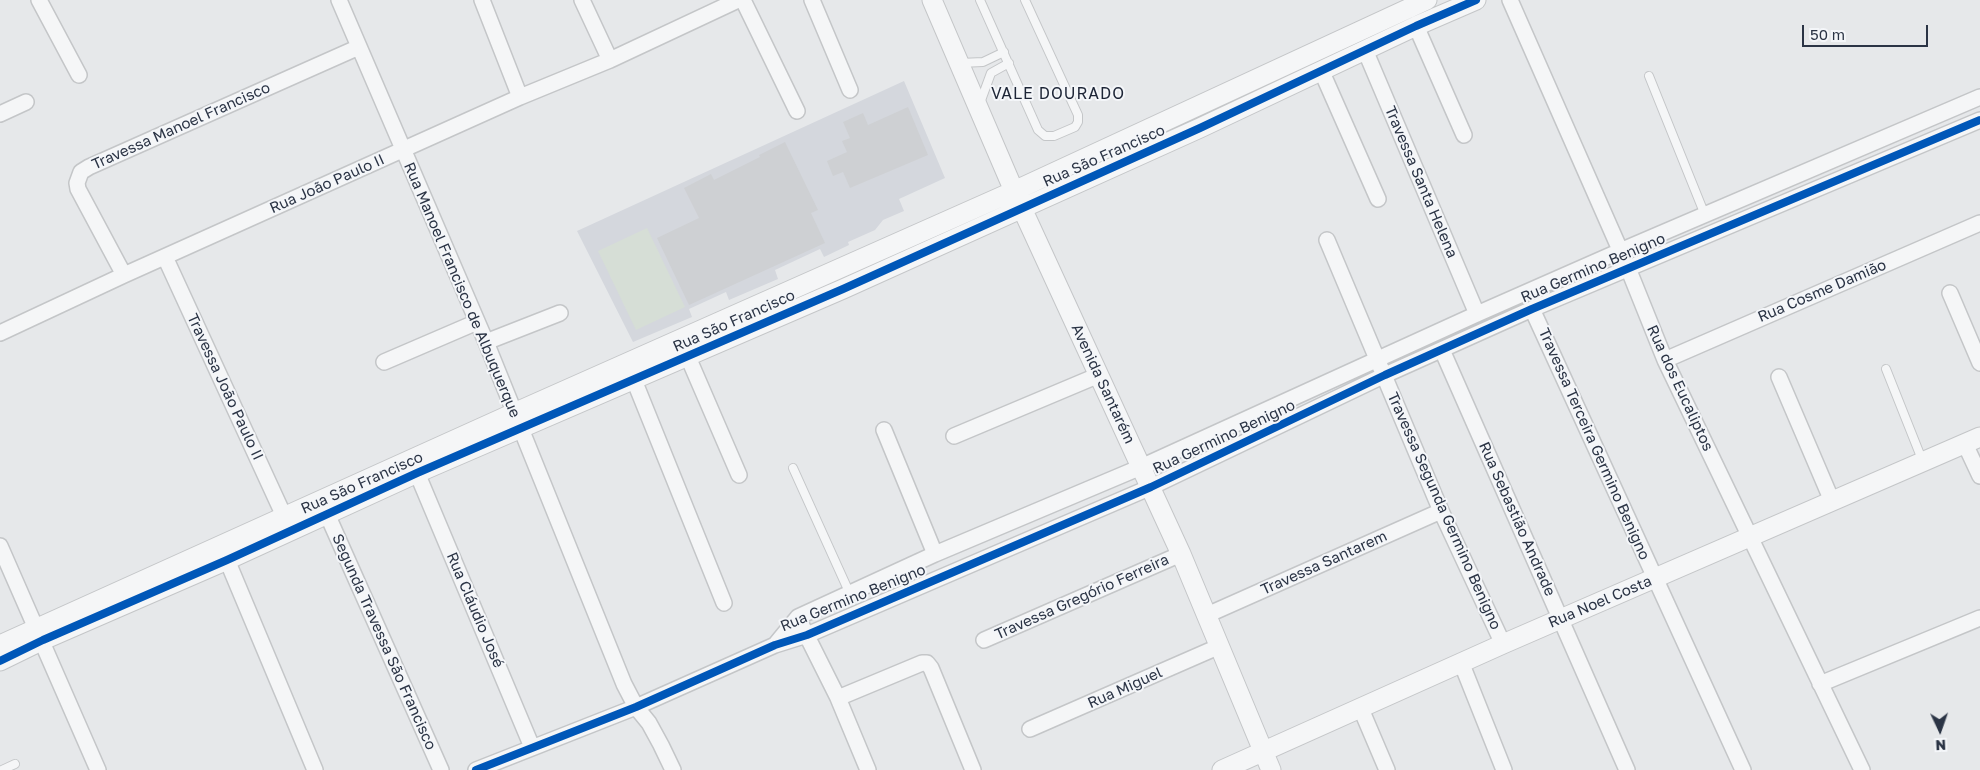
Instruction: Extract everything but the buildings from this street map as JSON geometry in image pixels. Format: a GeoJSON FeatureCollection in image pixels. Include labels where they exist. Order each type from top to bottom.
{"type":"FeatureCollection","features":[{"type":"Feature","properties":{"kind":"street"},"geometry":{"type":"LineString","coordinates":[[40,0],[79,76]]}},
{"type":"Feature","properties":{"kind":"street","name":"Rua Manoel Francisco de Albuquerque"},"geometry":{"type":"LineString","coordinates":[[339,0],[486,342],[624,684],[636,707],[649,723],[673,770]]}},
{"type":"Feature","properties":{"kind":"street"},"geometry":{"type":"LineString","coordinates":[[482,0],[520,97]]}},
{"type":"Feature","properties":{"kind":"street"},"geometry":{"type":"LineString","coordinates":[[582,0],[610,60]]}},
{"type":"Feature","properties":{"kind":"street","name":"Rua João Paulo II"},"geometry":{"type":"LineString","coordinates":[[0,333],[124,275],[520,97],[610,60],[738,0]]}},
{"type":"Feature","properties":{"kind":"street"},"geometry":{"type":"LineString","coordinates":[[742,0],[798,111]]}},
{"type":"Feature","properties":{"kind":"street"},"geometry":{"type":"LineString","coordinates":[[812,0],[850,90]]}},
{"type":"Feature","properties":{"kind":"street","name":"Avenida Santarém"},"geometry":{"type":"LineString","coordinates":[[932,0],[1014,191],[1151,486],[1208,615],[1271,770]]}},
{"type":"Feature","properties":{"kind":"street","name":"Rua São Francisco"},"geometry":{"type":"LineString","coordinates":[[0,645],[40,634],[227,560],[417,473],[517,421],[1427,0]]}},
{"type":"Feature","properties":{"kind":"street","name":"Rua São Francisco"},"geometry":{"type":"LineString","coordinates":[[0,660],[40,634],[284,516],[517,421],[634,380],[1200,128],[1321,70],[1476,0]]}},
{"type":"Feature","properties":{"kind":"street","name":"Rua dos Eucaliptos"},"geometry":{"type":"LineString","coordinates":[[1510,0],[1628,268],[1665,360],[1862,770]]}},
{"type":"Feature","properties":{"kind":"street"},"geometry":{"type":"LineString","coordinates":[[1416,26],[1464,135]]}},
{"type":"Feature","properties":{"kind":"street","name":"Travessa Manoel Francisco"},"geometry":{"type":"LineString","coordinates":[[124,275],[78,189],[77,182],[81,172],[359,47]]}},
{"type":"Feature","properties":{"kind":"street","name":"Travessa Santa Helena"},"geometry":{"type":"LineString","coordinates":[[1365,50],[1477,314]]}},
{"type":"Feature","properties":{"kind":"street"},"geometry":{"type":"LineString","coordinates":[[1321,70],[1378,199]]}},
{"type":"Feature","properties":{"kind":"street","name":"Rua Germino Benigno"},"geometry":{"type":"LineString","coordinates":[[775,645],[798,617],[935,554],[1141,467],[1620,251],[1980,97]]}},
{"type":"Feature","properties":{"kind":"street"},"geometry":{"type":"LineString","coordinates":[[0,114],[26,102]]}},
{"type":"Feature","properties":{"kind":"street","name":"Rua Germino Benigno"},"geometry":{"type":"LineString","coordinates":[[476,770],[636,707],[775,645],[807,635],[1151,486],[1532,309],[1980,120]]}},
{"type":"Feature","properties":{"kind":"street","name":"Rua Cosme Damião"},"geometry":{"type":"LineString","coordinates":[[1665,360],[1980,223]]}},
{"type":"Feature","properties":{"kind":"street","name":"Travessa Segunda Germino Benigno"},"geometry":{"type":"LineString","coordinates":[[1328,240],[1441,511],[1503,644]]}},
{"type":"Feature","properties":{"kind":"street","name":"Travessa João Paulo II"},"geometry":{"type":"LineString","coordinates":[[165,257],[284,516]]}},
{"type":"Feature","properties":{"kind":"street"},"geometry":{"type":"LineString","coordinates":[[1950,293],[1980,363]]}},
{"type":"Feature","properties":{"kind":"street","name":"Travessa Terceira Germino Benigno"},"geometry":{"type":"LineString","coordinates":[[1532,309],[1743,770]]}},
{"type":"Feature","properties":{"kind":"street"},"geometry":{"type":"LineString","coordinates":[[486,342],[560,313]]}},
{"type":"Feature","properties":{"kind":"street"},"geometry":{"type":"LineString","coordinates":[[384,362],[477,322]]}},
{"type":"Feature","properties":{"kind":"street","name":"Rua Sebastião Andrade"},"geometry":{"type":"LineString","coordinates":[[1442,350],[1627,770]]}},
{"type":"Feature","properties":{"kind":"street"},"geometry":{"type":"LineString","coordinates":[[688,356],[739,474]]}},
{"type":"Feature","properties":{"kind":"street"},"geometry":{"type":"LineString","coordinates":[[954,436],[1099,375]]}},
{"type":"Feature","properties":{"kind":"street"},"geometry":{"type":"LineString","coordinates":[[1778,377],[1832,501]]}},
{"type":"Feature","properties":{"kind":"street"},"geometry":{"type":"LineString","coordinates":[[634,380],[724,603]]}},
{"type":"Feature","properties":{"kind":"street"},"geometry":{"type":"LineString","coordinates":[[884,430],[935,554]]}},
{"type":"Feature","properties":{"kind":"street"},"geometry":{"type":"LineString","coordinates":[[1973,441],[1980,476]]}},
{"type":"Feature","properties":{"kind":"street","name":"Rua Noel Costa"},"geometry":{"type":"LineString","coordinates":[[1222,770],[1361,709],[1461,662],[1973,441]]}},
{"type":"Feature","properties":{"kind":"street","name":"Rua Cláudio José"},"geometry":{"type":"LineString","coordinates":[[417,473],[532,748]]}},
{"type":"Feature","properties":{"kind":"street","name":"Travessa Santarem"},"geometry":{"type":"LineString","coordinates":[[1208,615],[1441,511]]}},
{"type":"Feature","properties":{"kind":"street","name":"Segunda Travessa São Francisco"},"geometry":{"type":"LineString","coordinates":[[327,514],[441,770]]}},
{"type":"Feature","properties":{"kind":"street"},"geometry":{"type":"LineString","coordinates":[[0,546],[98,770]]}},
{"type":"Feature","properties":{"kind":"street","name":"Travessa Gregório Ferreira"},"geometry":{"type":"LineString","coordinates":[[984,640],[1181,554]]}},
{"type":"Feature","properties":{"kind":"street"},"geometry":{"type":"LineString","coordinates":[[227,560],[315,770]]}},
{"type":"Feature","properties":{"kind":"street"},"geometry":{"type":"LineString","coordinates":[[798,617],[838,698],[868,770]]}},
{"type":"Feature","properties":{"kind":"street"},"geometry":{"type":"LineString","coordinates":[[1820,684],[1980,618]]}},
{"type":"Feature","properties":{"kind":"street","name":"Rua Miguel"},"geometry":{"type":"LineString","coordinates":[[1030,730],[1220,646]]}},
{"type":"Feature","properties":{"kind":"street"},"geometry":{"type":"LineString","coordinates":[[1461,662],[1504,770]]}},
{"type":"Feature","properties":{"kind":"street"},"geometry":{"type":"LineString","coordinates":[[838,698],[922,664],[927,664],[931,668],[967,768]]}},
{"type":"Feature","properties":{"kind":"street"},"geometry":{"type":"LineString","coordinates":[[1361,709],[1388,770]]}},
{"type":"Feature","properties":{"kind":"lane"},"geometry":{"type":"LineString","coordinates":[[980,0],[1038,130],[1045,136],[1054,136],[1074,127],[1078,122],[1078,115],[1025,0]]}},
{"type":"Feature","properties":{"kind":"lane"},"geometry":{"type":"LineString","coordinates":[[959,63],[983,62],[1004,52]]}},
{"type":"Feature","properties":{"kind":"lane"},"geometry":{"type":"LineString","coordinates":[[978,107],[991,73],[1009,63]]}},
{"type":"Feature","properties":{"kind":"lane"},"geometry":{"type":"LineString","coordinates":[[1649,76],[1705,215]]}},
{"type":"Feature","properties":{"kind":"lane"},"geometry":{"type":"LineString","coordinates":[[1886,369],[1923,462]]}},
{"type":"Feature","properties":{"kind":"lane"},"geometry":{"type":"LineString","coordinates":[[794,468],[850,594]]}},
{"type":"Feature","properties":{"kind":"lane"},"geometry":{"type":"LineString","coordinates":[[2,770],[14,764]]}},
{"type":"Feature","properties":{"kind":"shaded area"},"geometry":{"type":"Polygon","coordinates":[[[904,81],[945,178],[899,199],[904,211],[883,220],[875,230],[848,242],[849,245],[824,257],[820,249],[775,270],[778,279],[729,300],[726,292],[689,309],[692,317],[633,342],[577,231],[904,81]]]}},
{"type":"Feature","properties":{"kind":"shaded area"},"geometry":{"type":"Polygon","coordinates":[[[647,228],[685,307],[636,330],[598,251],[647,228]]]}},
{"type":"Feature","properties":{"kind":"cycle path"},"geometry":{"type":"LineString","coordinates":[[0,661],[417,473],[843,289],[1200,128],[1416,26],[1476,0]]}},
{"type":"Feature","properties":{"kind":"cycle path"},"geometry":{"type":"LineString","coordinates":[[476,770],[636,707],[775,645],[807,635],[1151,487],[1385,375],[1532,309],[1980,120]]}},
{"type":"Feature","properties":{"kind":"district","name":"VALE DOURADO"},"geometry":{"type":"Point","coordinates":[1058,94]}}]}
